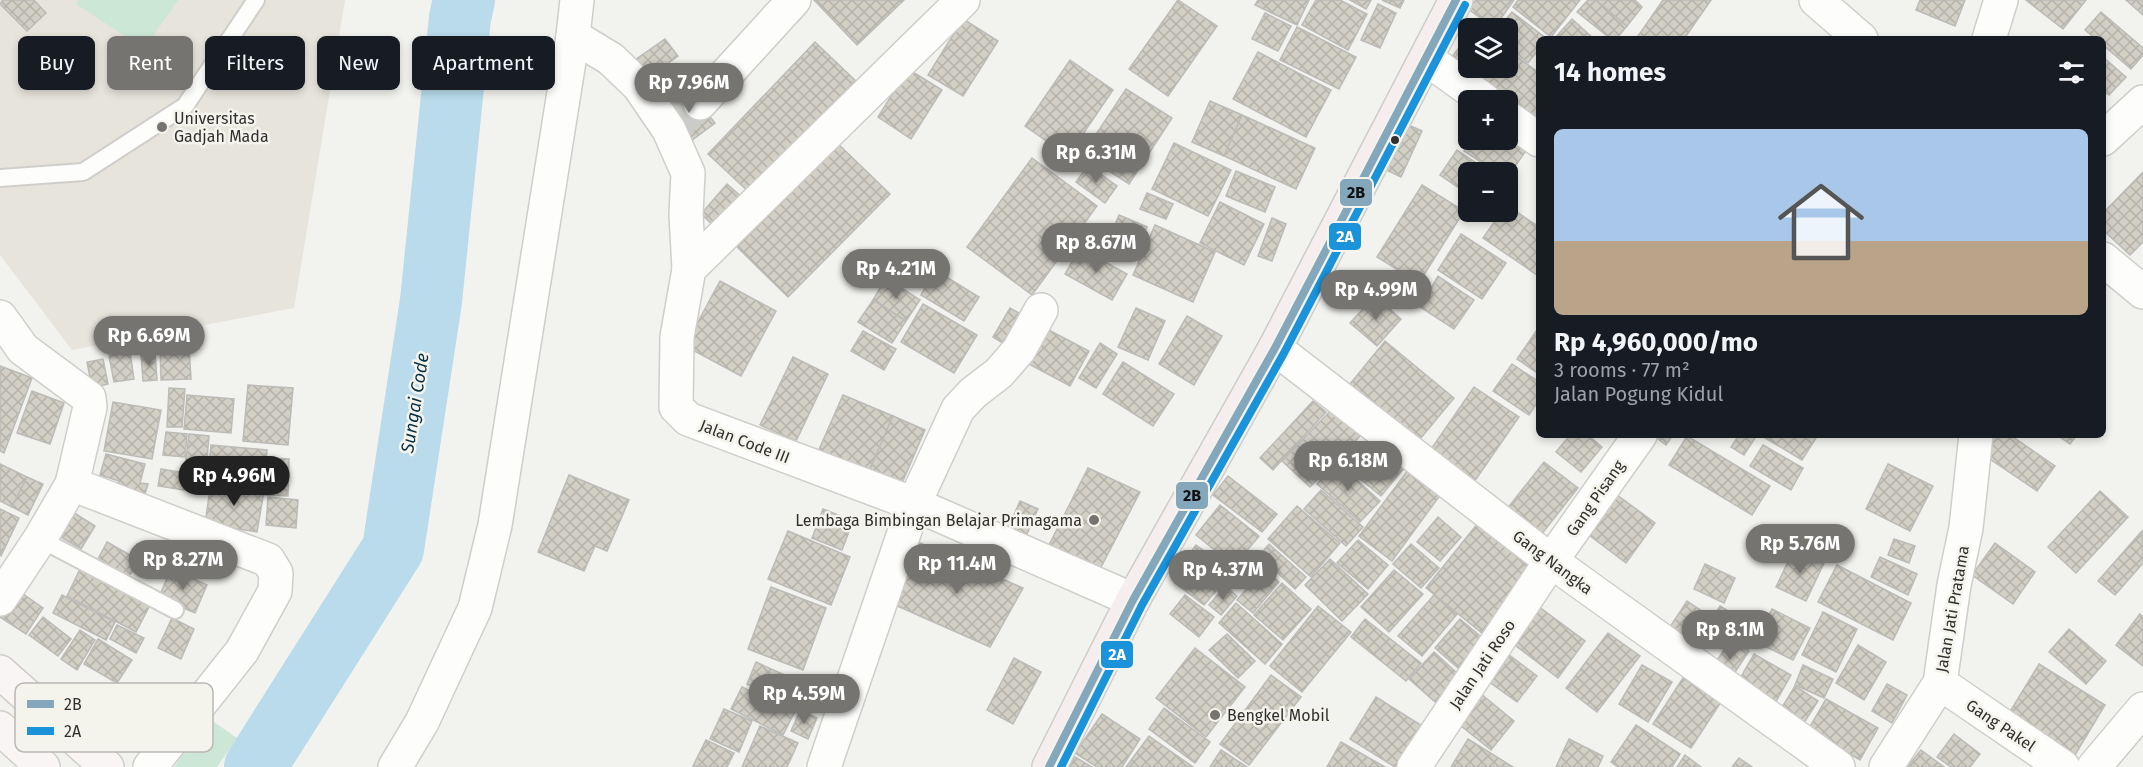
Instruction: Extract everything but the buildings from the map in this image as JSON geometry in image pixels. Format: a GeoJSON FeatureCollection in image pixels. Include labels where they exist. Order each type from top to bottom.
{"type":"FeatureCollection","features":[{"type":"Feature","properties":{"kind":"main road"},"geometry":{"type":"LineString","coordinates":[[1049,767],[1133,600],[1275,348],[1427,59],[1454,1]]}},
{"type":"Feature","properties":{"kind":"main road"},"geometry":{"type":"LineString","coordinates":[[0,672],[15,685]]}},
{"type":"Feature","properties":{"kind":"main road"},"geometry":{"type":"LineString","coordinates":[[0,728],[15,742]]}},
{"type":"Feature","properties":{"kind":"main road"},"geometry":{"type":"LineString","coordinates":[[26,752],[43,767]]}},
{"type":"Feature","properties":{"kind":"main road"},"geometry":{"type":"LineString","coordinates":[[90,752],[107,767]]}},
{"type":"Feature","properties":{"kind":"street"},"geometry":{"type":"LineString","coordinates":[[395,767],[422,722],[475,608],[495,525],[577,0]]}},
{"type":"Feature","properties":{"kind":"street"},"geometry":{"type":"LineString","coordinates":[[682,119],[794,0]]}},
{"type":"Feature","properties":{"kind":"street"},"geometry":{"type":"LineString","coordinates":[[689,269],[963,0]]}},
{"type":"Feature","properties":{"kind":"street"},"geometry":{"type":"LineString","coordinates":[[1816,0],[1858,36]]}},
{"type":"Feature","properties":{"kind":"street"},"geometry":{"type":"LineString","coordinates":[[1990,36],[2001,0]]}},
{"type":"Feature","properties":{"kind":"street","name":"Jalan Code III"},"geometry":{"type":"LineString","coordinates":[[573,36],[610,59],[639,86],[682,119],[688,173],[686,214],[689,269],[677,337],[676,406],[688,419],[914,504],[1133,600]]}},
{"type":"Feature","properties":{"kind":"street"},"geometry":{"type":"LineString","coordinates":[[1427,59],[1470,90]]}},
{"type":"Feature","properties":{"kind":"street"},"geometry":{"type":"LineString","coordinates":[[2106,136],[2143,102]]}},
{"type":"Feature","properties":{"kind":"street"},"geometry":{"type":"LineString","coordinates":[[1518,124],[1536,138]]}},
{"type":"Feature","properties":{"kind":"street"},"geometry":{"type":"LineString","coordinates":[[2106,261],[2143,292]]}},
{"type":"Feature","properties":{"kind":"street"},"geometry":{"type":"LineString","coordinates":[[824,767],[914,504],[958,409],[973,393],[999,373],[1019,350],[1041,310]]}},
{"type":"Feature","properties":{"kind":"street"},"geometry":{"type":"LineString","coordinates":[[0,317],[23,349],[89,398],[90,407],[72,484],[40,539],[0,599]]}},
{"type":"Feature","properties":{"kind":"street","name":"Gang Nangka"},"geometry":{"type":"LineString","coordinates":[[1275,348],[1551,561],[1838,767]]}},
{"type":"Feature","properties":{"kind":"street","name":"Gang Pisang"},"geometry":{"type":"LineString","coordinates":[[1551,561],[1638,438]]}},
{"type":"Feature","properties":{"kind":"street","name":"Jalan Jati Pratama"},"geometry":{"type":"LineString","coordinates":[[1886,767],[1940,683],[1954,585],[1966,528],[1976,438]]}},
{"type":"Feature","properties":{"kind":"street"},"geometry":{"type":"LineString","coordinates":[[72,484],[268,560],[276,573],[275,591],[242,651],[213,688]]}},
{"type":"Feature","properties":{"kind":"street","name":"Jalan Jati Roso"},"geometry":{"type":"LineString","coordinates":[[1414,767],[1551,561]]}},
{"type":"Feature","properties":{"kind":"street","name":"Gang Pakel"},"geometry":{"type":"LineString","coordinates":[[1940,683],[2063,767]]}},
{"type":"Feature","properties":{"kind":"street"},"geometry":{"type":"LineString","coordinates":[[2094,767],[2143,709]]}},
{"type":"Feature","properties":{"kind":"street"},"geometry":{"type":"LineString","coordinates":[[150,767],[162,752]]}},
{"type":"Feature","properties":{"kind":"lane"},"geometry":{"type":"LineString","coordinates":[[0,178],[83,172],[185,106],[256,0]]}},
{"type":"Feature","properties":{"kind":"lane"},"geometry":{"type":"LineString","coordinates":[[40,539],[175,610]]}},
{"type":"Feature","properties":{"kind":"shaded area","name":"Universitas Gadjah Mada"},"geometry":{"type":"Polygon","coordinates":[[[0,0],[345,0],[339,36],[317,36],[317,90],[330,90],[294,308],[72,350],[0,255],[0,0]]]}},
{"type":"Feature","properties":{"kind":"green space"},"geometry":{"type":"Polygon","coordinates":[[[79,0],[178,0],[153,36],[124,36],[76,4],[79,0]]]}},
{"type":"Feature","properties":{"kind":"green space"},"geometry":{"type":"Polygon","coordinates":[[[213,721],[237,738],[217,767],[174,767],[184,752],[213,752],[213,721]]]}},
{"type":"Feature","properties":{"kind":"waterway","name":"Sungai Code"},"geometry":{"type":"LineString","coordinates":[[255,767],[393,549],[431,301],[460,18],[464,0]]}},
{"type":"Feature","properties":{"kind":"tunnel"},"geometry":{"type":"LineString","coordinates":[[678,123],[700,103]]}},
{"type":"Feature","properties":{"kind":"transit line","name":"2B"},"geometry":{"type":"LineString","coordinates":[[1049,767],[1133,600],[1275,348],[1456,0]]}},
{"type":"Feature","properties":{"kind":"transit line","name":"2A"},"geometry":{"type":"LineString","coordinates":[[1061,767],[1142,605],[1284,353],[1465,5]]}},
{"type":"Feature","properties":{"kind":"place","name":"Universitas Gadjah Mada"},"geometry":{"type":"Point","coordinates":[162,127]}},
{"type":"Feature","properties":{"kind":"place","name":"Lembaga Bimbingan Belajar Primagama"},"geometry":{"type":"Point","coordinates":[1094,520]}},
{"type":"Feature","properties":{"kind":"place","name":"Bengkel Mobil"},"geometry":{"type":"Point","coordinates":[1215,715]}}]}
